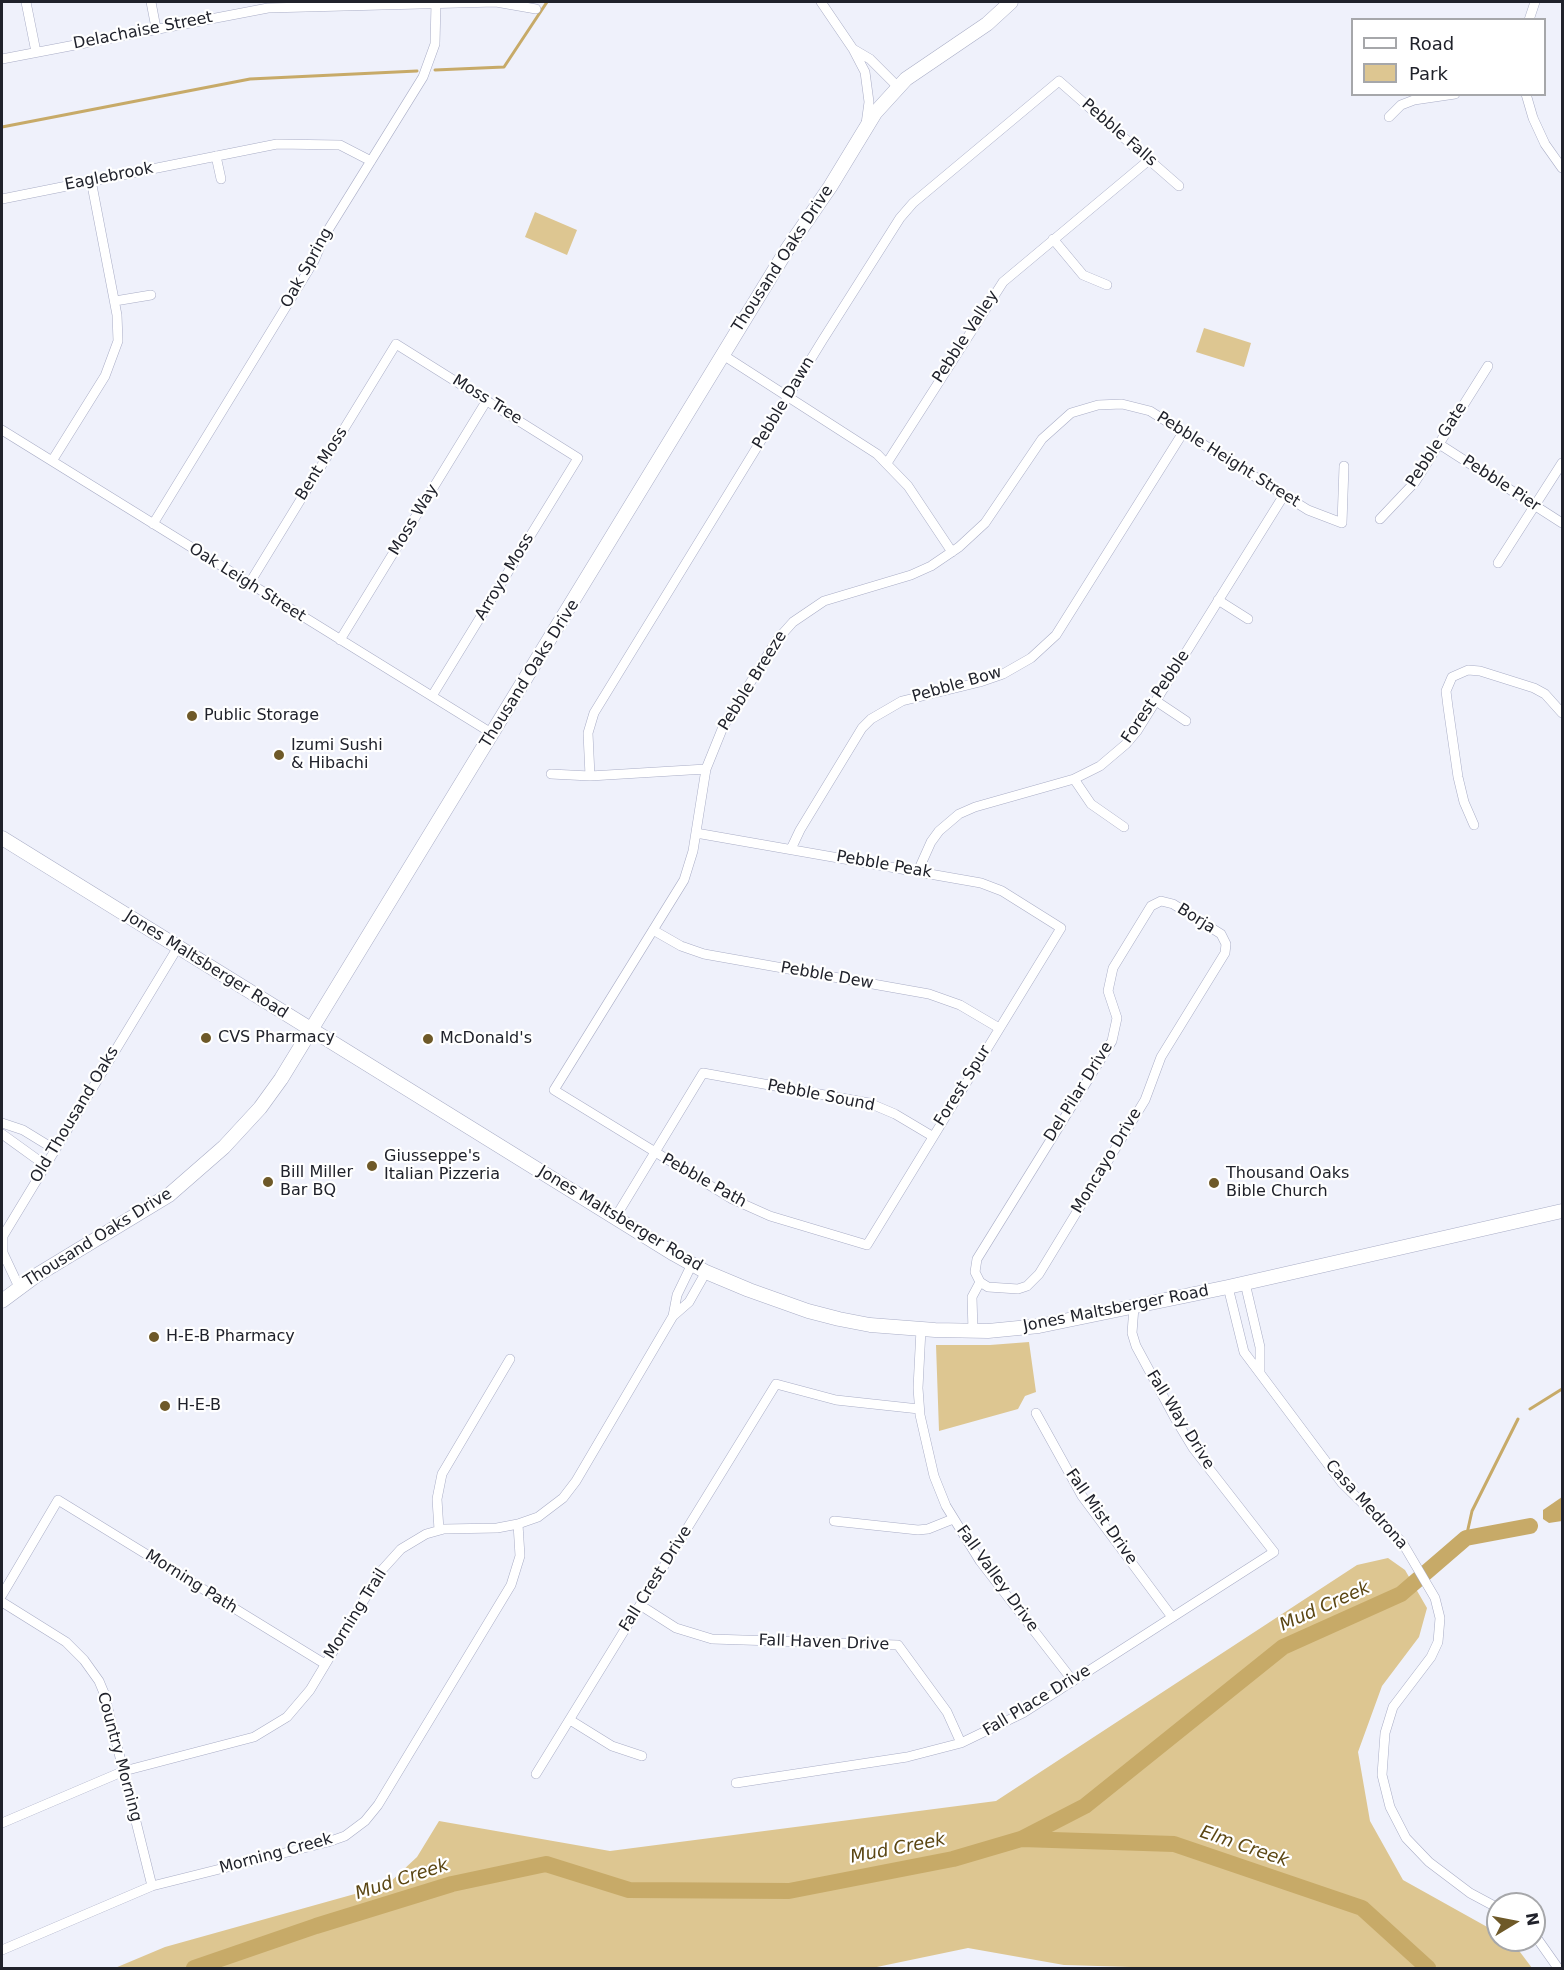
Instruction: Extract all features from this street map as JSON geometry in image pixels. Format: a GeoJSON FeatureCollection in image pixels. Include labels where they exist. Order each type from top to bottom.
{"type":"FeatureCollection","features":[{"type":"Feature","properties":{"kind":"main road","name":"Thousand Oaks Drive"},"geometry":{"type":"LineString","coordinates":[[2,1301],[19,1287],[146,1210],[185,1182],[224,1147],[260,1108],[281,1079],[723,355],[865,129],[898,87],[933,59],[987,24],[1011,2]]}},
{"type":"Feature","properties":{"kind":"main road","name":"Jones Maltsberger Road"},"geometry":{"type":"LineString","coordinates":[[2,838],[692,1264],[706,1272],[808,1311],[870,1325],[973,1331],[1071,1321],[1563,1211]]}},
{"type":"Feature","properties":{"kind":"street"},"geometry":{"type":"LineString","coordinates":[[26,2],[36,52]]}},
{"type":"Feature","properties":{"kind":"street"},"geometry":{"type":"LineString","coordinates":[[150,2],[156,28]]}},
{"type":"Feature","properties":{"kind":"street","name":"Delachaise Street"},"geometry":{"type":"LineString","coordinates":[[2,59],[267,5],[496,2],[536,9]]}},
{"type":"Feature","properties":{"kind":"street"},"geometry":{"type":"LineString","coordinates":[[821,2],[854,49],[865,72],[869,102],[865,129]]}},
{"type":"Feature","properties":{"kind":"street"},"geometry":{"type":"LineString","coordinates":[[1530,18],[1535,2]]}},
{"type":"Feature","properties":{"kind":"street","name":"Oak Spring"},"geometry":{"type":"LineString","coordinates":[[153,524],[314,261],[324,235],[428,67],[435,44],[436,3]]}},
{"type":"Feature","properties":{"kind":"street"},"geometry":{"type":"LineString","coordinates":[[854,49],[870,59],[898,87]]}},
{"type":"Feature","properties":{"kind":"street","name":"Pebble Falls"},"geometry":{"type":"LineString","coordinates":[[1059,81],[1179,186]]}},
{"type":"Feature","properties":{"kind":"street","name":"Pebble Dawn"},"geometry":{"type":"LineString","coordinates":[[590,776],[588,734],[594,713],[900,218],[913,203],[1059,81]]}},
{"type":"Feature","properties":{"kind":"street"},"geometry":{"type":"LineString","coordinates":[[1389,117],[1401,105],[1414,100],[1441,96]]}},
{"type":"Feature","properties":{"kind":"street"},"geometry":{"type":"LineString","coordinates":[[1527,96],[1533,118],[1545,144],[1563,168]]}},
{"type":"Feature","properties":{"kind":"street","name":"Eaglebrook"},"geometry":{"type":"LineString","coordinates":[[2,199],[277,144],[329,144],[353,150],[371,161]]}},
{"type":"Feature","properties":{"kind":"street"},"geometry":{"type":"LineString","coordinates":[[216,156],[221,179]]}},
{"type":"Feature","properties":{"kind":"street","name":"Pebble Valley"},"geometry":{"type":"LineString","coordinates":[[887,463],[987,303],[1003,282],[1149,160]]}},
{"type":"Feature","properties":{"kind":"street"},"geometry":{"type":"LineString","coordinates":[[52,461],[114,358],[118,333],[115,301],[91,180]]}},
{"type":"Feature","properties":{"kind":"street"},"geometry":{"type":"LineString","coordinates":[[1053,239],[1083,275],[1107,285]]}},
{"type":"Feature","properties":{"kind":"street"},"geometry":{"type":"LineString","coordinates":[[115,301],[151,295]]}},
{"type":"Feature","properties":{"kind":"street","name":"Moss Tree"},"geometry":{"type":"LineString","coordinates":[[396,344],[578,458]]}},
{"type":"Feature","properties":{"kind":"street","name":"Bent Moss"},"geometry":{"type":"LineString","coordinates":[[249,584],[396,344]]}},
{"type":"Feature","properties":{"kind":"street"},"geometry":{"type":"LineString","coordinates":[[723,355],[861,442],[887,463],[909,486],[952,552]]}},
{"type":"Feature","properties":{"kind":"street","name":"Pebble Gate"},"geometry":{"type":"LineString","coordinates":[[1380,519],[1415,482],[1488,366]]}},
{"type":"Feature","properties":{"kind":"street","name":"Moss Way"},"geometry":{"type":"LineString","coordinates":[[340,640],[487,400]]}},
{"type":"Feature","properties":{"kind":"street","name":"Pebble Height Street"},"geometry":{"type":"LineString","coordinates":[[1098,405],[1131,405],[1150,411],[1284,495],[1320,516],[1342,523],[1344,466]]}},
{"type":"Feature","properties":{"kind":"street","name":"Pebble Breeze"},"geometry":{"type":"LineString","coordinates":[[554,1090],[684,880],[696,833],[700,789],[706,769],[723,728],[776,641],[793,622],[824,601],[911,575],[952,552],[985,523],[1041,439],[1071,413],[1098,405]]}},
{"type":"Feature","properties":{"kind":"street","name":"Oak Leigh Street"},"geometry":{"type":"LineString","coordinates":[[2,430],[493,734]]}},
{"type":"Feature","properties":{"kind":"street","name":"Pebble Bow"},"geometry":{"type":"LineString","coordinates":[[791,849],[800,830],[862,728],[872,719],[902,701],[1003,674],[1030,658],[1056,635],[1185,431]]}},
{"type":"Feature","properties":{"kind":"street","name":"Pebble Pier"},"geometry":{"type":"LineString","coordinates":[[1439,444],[1563,523]]}},
{"type":"Feature","properties":{"kind":"street","name":"Arroyo Moss"},"geometry":{"type":"LineString","coordinates":[[432,696],[578,458]]}},
{"type":"Feature","properties":{"kind":"street"},"geometry":{"type":"LineString","coordinates":[[1498,563],[1563,463]]}},
{"type":"Feature","properties":{"kind":"street","name":"Forest Pebble"},"geometry":{"type":"LineString","coordinates":[[918,871],[931,842],[939,831],[959,814],[975,807],[1074,780],[1100,765],[1126,744],[1156,701],[1284,495]]}},
{"type":"Feature","properties":{"kind":"street"},"geometry":{"type":"LineString","coordinates":[[1218,600],[1248,619]]}},
{"type":"Feature","properties":{"kind":"street"},"geometry":{"type":"LineString","coordinates":[[1474,825],[1464,802],[1458,777],[1446,691],[1452,677],[1468,670],[1480,671],[1534,688],[1545,694],[1563,713]]}},
{"type":"Feature","properties":{"kind":"street"},"geometry":{"type":"LineString","coordinates":[[1156,701],[1186,721]]}},
{"type":"Feature","properties":{"kind":"street"},"geometry":{"type":"LineString","coordinates":[[552,774],[590,776],[706,769]]}},
{"type":"Feature","properties":{"kind":"street"},"geometry":{"type":"LineString","coordinates":[[1074,780],[1091,804],[1124,827]]}},
{"type":"Feature","properties":{"kind":"street","name":"Pebble Peak"},"geometry":{"type":"LineString","coordinates":[[696,833],[989,885],[1061,928]]}},
{"type":"Feature","properties":{"kind":"street","name":"Borja"},"geometry":{"type":"LineString","coordinates":[[1161,901],[1173,904],[1221,934],[1226,944]]}},
{"type":"Feature","properties":{"kind":"street","name":"Del Pilar Drive"},"geometry":{"type":"LineString","coordinates":[[980,1282],[975,1272],[977,1259],[1112,1041],[1117,1018],[1108,991],[1113,968],[1148,910],[1161,901]]}},
{"type":"Feature","properties":{"kind":"street","name":"Forest Spur"},"geometry":{"type":"LineString","coordinates":[[867,1245],[1061,928]]}},
{"type":"Feature","properties":{"kind":"street","name":"Pebble Dew"},"geometry":{"type":"LineString","coordinates":[[653,930],[681,946],[704,954],[929,994],[960,1005],[999,1028]]}},
{"type":"Feature","properties":{"kind":"street","name":"Moncayo Drive"},"geometry":{"type":"LineString","coordinates":[[980,1282],[988,1287],[1018,1289],[1028,1286],[1039,1274],[1145,1100],[1161,1058],[1225,953],[1226,944]]}},
{"type":"Feature","properties":{"kind":"street","name":"Old Thousand Oaks"},"geometry":{"type":"LineString","coordinates":[[19,1287],[3,1253],[3,1236],[178,947]]}},
{"type":"Feature","properties":{"kind":"street","name":"Pebble Sound"},"geometry":{"type":"LineString","coordinates":[[655,1153],[703,1073],[869,1103],[895,1114],[932,1136]]}},
{"type":"Feature","properties":{"kind":"street","name":"Pebble Path"},"geometry":{"type":"LineString","coordinates":[[554,1090],[718,1191],[770,1216],[867,1245]]}},
{"type":"Feature","properties":{"kind":"street"},"geometry":{"type":"LineString","coordinates":[[2,1124],[23,1131],[54,1149]]}},
{"type":"Feature","properties":{"kind":"street"},"geometry":{"type":"LineString","coordinates":[[2,1134],[45,1165]]}},
{"type":"Feature","properties":{"kind":"street"},"geometry":{"type":"LineString","coordinates":[[615,1218],[655,1153]]}},
{"type":"Feature","properties":{"kind":"street","name":"Morning Trail"},"geometry":{"type":"LineString","coordinates":[[673,1316],[677,1295],[692,1264]]}},
{"type":"Feature","properties":{"kind":"street","name":"Morning Trail"},"geometry":{"type":"LineString","coordinates":[[2,1823],[124,1770],[237,1742],[266,1731],[296,1708],[390,1560],[409,1544],[439,1530],[518,1524],[547,1511],[570,1490],[673,1316],[688,1302],[706,1272]]}},
{"type":"Feature","properties":{"kind":"street"},"geometry":{"type":"LineString","coordinates":[[973,1331],[972,1297],[980,1282]]}},
{"type":"Feature","properties":{"kind":"street"},"geometry":{"type":"LineString","coordinates":[[1245,1283],[1260,1347],[1260,1372]]}},
{"type":"Feature","properties":{"kind":"street","name":"Casa Medrona"},"geometry":{"type":"LineString","coordinates":[[1228,1287],[1244,1352],[1342,1483],[1402,1542],[1435,1598],[1440,1618],[1438,1642],[1431,1657],[1393,1707],[1385,1733],[1382,1775],[1390,1807],[1406,1838],[1429,1862],[1470,1893],[1486,1902]]}},
{"type":"Feature","properties":{"kind":"street","name":"Fall Way Drive"},"geometry":{"type":"LineString","coordinates":[[1134,1307],[1132,1333],[1136,1346],[1176,1420],[1193,1448],[1274,1552]]}},
{"type":"Feature","properties":{"kind":"street"},"geometry":{"type":"LineString","coordinates":[[1237,1323],[1253,1319]]}},
{"type":"Feature","properties":{"kind":"street","name":"Fall Valley Drive"},"geometry":{"type":"LineString","coordinates":[[921,1329],[919,1409],[934,1476],[953,1519],[980,1561],[1073,1681]]}},
{"type":"Feature","properties":{"kind":"street"},"geometry":{"type":"LineString","coordinates":[[439,1530],[437,1499],[441,1474],[510,1359]]}},
{"type":"Feature","properties":{"kind":"street","name":"Fall Crest Drive"},"geometry":{"type":"LineString","coordinates":[[536,1774],[776,1384],[836,1400],[919,1409]]}},
{"type":"Feature","properties":{"kind":"street","name":"Fall Mist Drive"},"geometry":{"type":"LineString","coordinates":[[1036,1413],[1082,1496],[1172,1617]]}},
{"type":"Feature","properties":{"kind":"street","name":"Morning Path"},"geometry":{"type":"LineString","coordinates":[[2,1595],[58,1500],[325,1664]]}},
{"type":"Feature","properties":{"kind":"street"},"geometry":{"type":"LineString","coordinates":[[834,1521],[928,1529],[953,1519]]}},
{"type":"Feature","properties":{"kind":"street","name":"Morning Creek"},"geometry":{"type":"LineString","coordinates":[[2,1950],[152,1886],[328,1842],[345,1836],[365,1821],[378,1805],[511,1585],[520,1556],[518,1524]]}},
{"type":"Feature","properties":{"kind":"street","name":"Fall Place Drive"},"geometry":{"type":"LineString","coordinates":[[736,1783],[907,1757],[961,1743],[1004,1723],[1073,1681],[1274,1552]]}},
{"type":"Feature","properties":{"kind":"street","name":"Country Morning"},"geometry":{"type":"LineString","coordinates":[[2,1602],[66,1642],[92,1670],[104,1693],[152,1886]]}},
{"type":"Feature","properties":{"kind":"street","name":"Fall Haven Drive"},"geometry":{"type":"LineString","coordinates":[[640,1605],[676,1628],[712,1639],[898,1645],[947,1712],[961,1743]]}},
{"type":"Feature","properties":{"kind":"street"},"geometry":{"type":"LineString","coordinates":[[570,1720],[612,1746],[642,1756]]}},
{"type":"Feature","properties":{"kind":"street"},"geometry":{"type":"LineString","coordinates":[[1546,1951],[1558,1968]]}},
{"type":"Feature","properties":{"kind":"green space"},"geometry":{"type":"Polygon","coordinates":[[[535,212],[577,230],[567,255],[525,237],[535,212]]]}},
{"type":"Feature","properties":{"kind":"green space"},"geometry":{"type":"Polygon","coordinates":[[[1204,328],[1251,343],[1244,367],[1196,352],[1204,328]]]}},
{"type":"Feature","properties":{"kind":"green space"},"geometry":{"type":"Polygon","coordinates":[[[1029,1342],[1036,1392],[1025,1396],[1018,1409],[939,1431],[936,1345],[1029,1342]]]}},
{"type":"Feature","properties":{"kind":"green space"},"geometry":{"type":"Polygon","coordinates":[[[1388,1558],[1405,1570],[1427,1608],[1419,1637],[1382,1686],[1358,1752],[1370,1821],[1403,1880],[1486,1926],[1486,1952],[1520,1952],[1532,1968],[1165,1968],[1064,1965],[968,1948],[872,1968],[115,1968],[165,1947],[387,1885],[417,1857],[439,1821],[610,1851],[996,1801],[1357,1565],[1388,1558]]]}},
{"type":"Feature","properties":{"kind":"shaded area"},"geometry":{"type":"Polygon","coordinates":[[[1562,1497],[1562,1521],[1549,1523],[1543,1519],[1543,1510],[1562,1497]]]}},
{"type":"Feature","properties":{"kind":"waterway"},"geometry":{"type":"LineString","coordinates":[[435,70],[504,67],[547,2]]}},
{"type":"Feature","properties":{"kind":"waterway"},"geometry":{"type":"LineString","coordinates":[[2,127],[250,79],[417,71]]}},
{"type":"Feature","properties":{"kind":"waterway"},"geometry":{"type":"LineString","coordinates":[[1530,1409],[1562,1389]]}},
{"type":"Feature","properties":{"kind":"waterway"},"geometry":{"type":"LineString","coordinates":[[1466,1538],[1472,1511],[1518,1419]]}},
{"type":"Feature","properties":{"kind":"waterway","name":"Mud Creek"},"geometry":{"type":"LineString","coordinates":[[194,1968],[316,1926],[452,1884],[546,1864],[629,1890],[789,1891],[953,1859],[1021,1839],[1085,1806],[1283,1647],[1401,1594],[1466,1538],[1530,1526]]}},
{"type":"Feature","properties":{"kind":"waterway","name":"Elm Creek"},"geometry":{"type":"LineString","coordinates":[[1022,1839],[1174,1844],[1362,1908],[1428,1968]]}},
{"type":"Feature","properties":{"kind":"place","name":"Public Storage"},"geometry":{"type":"Point","coordinates":[192,716]}},
{"type":"Feature","properties":{"kind":"place","name":"Izumi Sushi & Hibachi"},"geometry":{"type":"Point","coordinates":[279,755]}},
{"type":"Feature","properties":{"kind":"place","name":"CVS Pharmacy"},"geometry":{"type":"Point","coordinates":[206,1038]}},
{"type":"Feature","properties":{"kind":"place","name":"McDonald's"},"geometry":{"type":"Point","coordinates":[428,1039]}},
{"type":"Feature","properties":{"kind":"place","name":"Giusseppe's Italian Pizzeria"},"geometry":{"type":"Point","coordinates":[372,1166]}},
{"type":"Feature","properties":{"kind":"place","name":"Bill Miller Bar BQ"},"geometry":{"type":"Point","coordinates":[268,1182]}},
{"type":"Feature","properties":{"kind":"place","name":"Thousand Oaks Bible Church"},"geometry":{"type":"Point","coordinates":[1214,1183]}},
{"type":"Feature","properties":{"kind":"place","name":"H-E-B Pharmacy"},"geometry":{"type":"Point","coordinates":[154,1337]}},
{"type":"Feature","properties":{"kind":"place","name":"H-E-B"},"geometry":{"type":"Point","coordinates":[165,1406]}}]}
